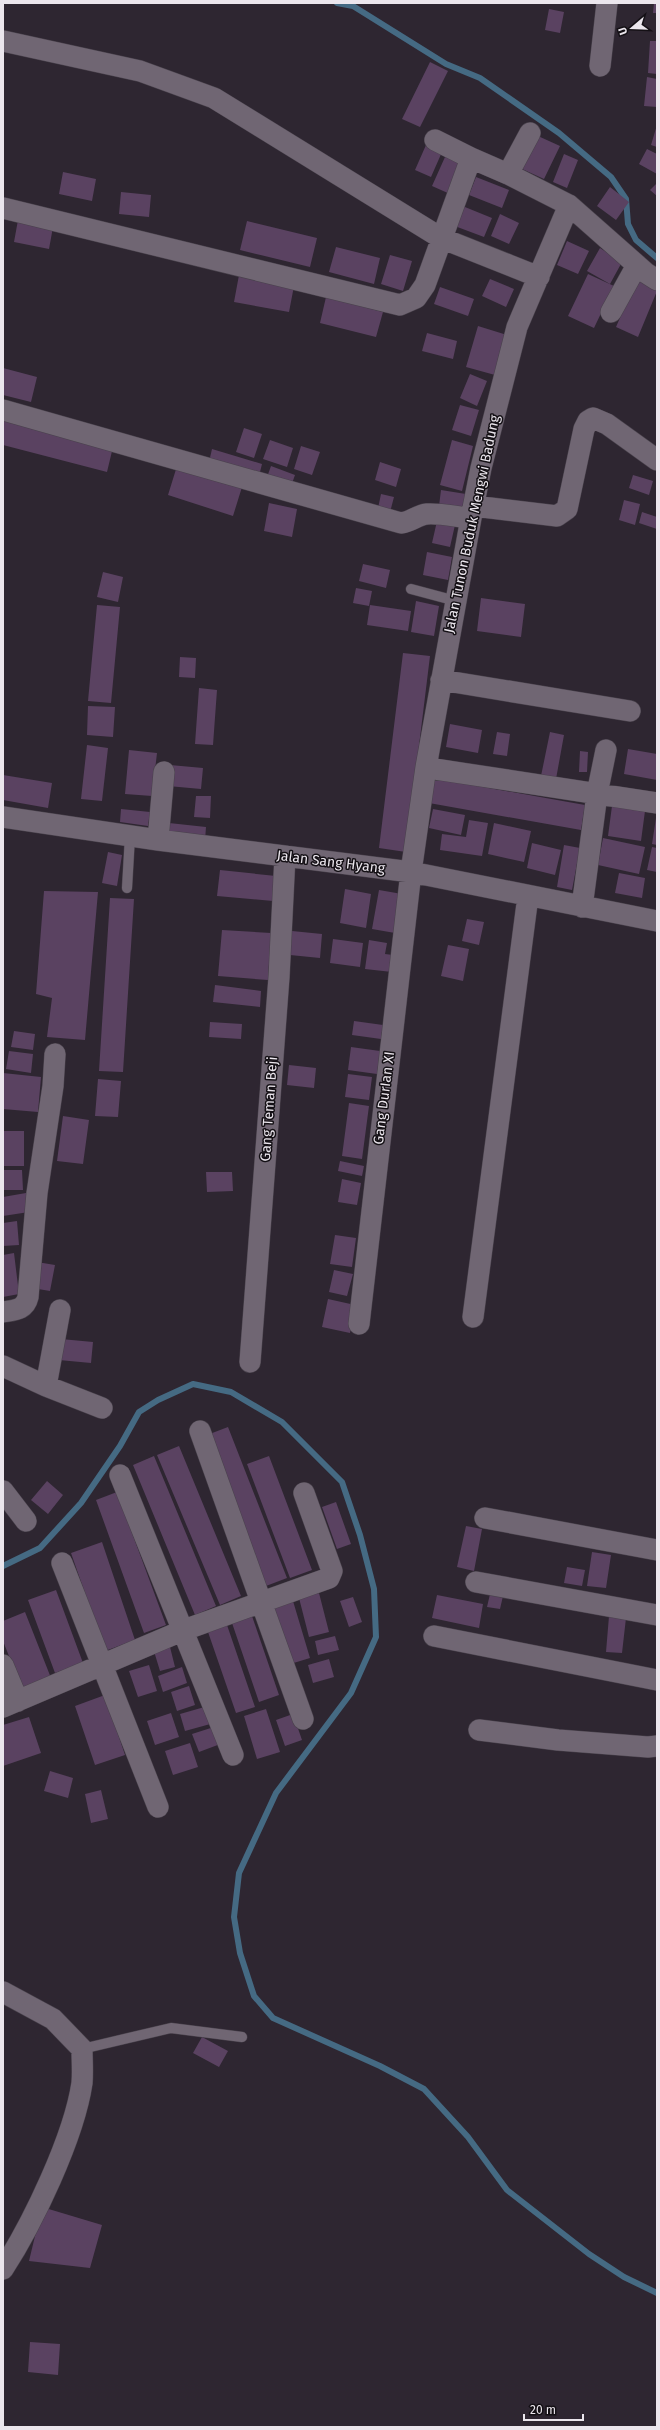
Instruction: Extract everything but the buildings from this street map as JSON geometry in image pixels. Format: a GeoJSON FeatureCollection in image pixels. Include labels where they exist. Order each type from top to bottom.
{"type":"FeatureCollection","features":[{"type":"Feature","properties":{"kind":"street"},"geometry":{"type":"LineString","coordinates":[[600,66],[607,3]]}},
{"type":"Feature","properties":{"kind":"street"},"geometry":{"type":"LineString","coordinates":[[3,41],[140,71],[214,98],[441,238],[539,277]]}},
{"type":"Feature","properties":{"kind":"street"},"geometry":{"type":"LineString","coordinates":[[508,174],[530,133]]}},
{"type":"Feature","properties":{"kind":"street"},"geometry":{"type":"LineString","coordinates":[[435,140],[508,174],[569,206],[650,269],[611,312]]}},
{"type":"Feature","properties":{"kind":"street"},"geometry":{"type":"LineString","coordinates":[[3,208],[400,305],[409,302],[422,292],[471,158]]}},
{"type":"Feature","properties":{"kind":"street","name":"Jalan Tunon Buduk Mengwi Badung"},"geometry":{"type":"LineString","coordinates":[[411,872],[426,767],[481,468],[517,328],[569,206]]}},
{"type":"Feature","properties":{"kind":"street"},"geometry":{"type":"LineString","coordinates":[[3,410],[401,523],[410,522],[419,516],[427,514],[472,512],[550,516],[563,513],[567,509],[584,429],[588,421],[593,418],[607,424],[657,460]]}},
{"type":"Feature","properties":{"kind":"street"},"geometry":{"type":"LineString","coordinates":[[442,680],[630,710]]}},
{"type":"Feature","properties":{"kind":"street"},"geometry":{"type":"LineString","coordinates":[[582,907],[597,794],[606,750]]}},
{"type":"Feature","properties":{"kind":"street"},"geometry":{"type":"LineString","coordinates":[[435,769],[657,803]]}},
{"type":"Feature","properties":{"kind":"street"},"geometry":{"type":"LineString","coordinates":[[158,840],[164,772]]}},
{"type":"Feature","properties":{"kind":"street","name":"Jalan Sang Hyang"},"geometry":{"type":"LineString","coordinates":[[3,817],[158,840],[411,872],[657,921]]}},
{"type":"Feature","properties":{"kind":"street","name":"Gang Teman Beji"},"geometry":{"type":"LineString","coordinates":[[250,1362],[279,977],[285,856]]}},
{"type":"Feature","properties":{"kind":"street","name":"Gang DurIan XI"},"geometry":{"type":"LineString","coordinates":[[358,1324],[411,872]]}},
{"type":"Feature","properties":{"kind":"street"},"geometry":{"type":"LineString","coordinates":[[472,1317],[528,896]]}},
{"type":"Feature","properties":{"kind":"street"},"geometry":{"type":"LineString","coordinates":[[3,1312],[21,1308],[26,1304],[28,1297],[37,1192],[45,1132],[54,1086],[56,1054]]}},
{"type":"Feature","properties":{"kind":"street"},"geometry":{"type":"LineString","coordinates":[[46,1386],[60,1310]]}},
{"type":"Feature","properties":{"kind":"street"},"geometry":{"type":"LineString","coordinates":[[3,1366],[46,1386],[102,1408]]}},
{"type":"Feature","properties":{"kind":"street"},"geometry":{"type":"LineString","coordinates":[[200,1432],[262,1601],[303,1719]]}},
{"type":"Feature","properties":{"kind":"street"},"geometry":{"type":"LineString","coordinates":[[120,1475],[184,1630],[233,1755]]}},
{"type":"Feature","properties":{"kind":"street"},"geometry":{"type":"LineString","coordinates":[[3,1491],[26,1521]]}},
{"type":"Feature","properties":{"kind":"street"},"geometry":{"type":"LineString","coordinates":[[3,1665],[10,1704],[184,1630],[332,1576],[304,1493]]}},
{"type":"Feature","properties":{"kind":"street"},"geometry":{"type":"LineString","coordinates":[[485,1518],[657,1550]]}},
{"type":"Feature","properties":{"kind":"street"},"geometry":{"type":"LineString","coordinates":[[62,1563],[158,1807]]}},
{"type":"Feature","properties":{"kind":"street"},"geometry":{"type":"LineString","coordinates":[[476,1582],[657,1615]]}},
{"type":"Feature","properties":{"kind":"street"},"geometry":{"type":"LineString","coordinates":[[434,1636],[657,1680]]}},
{"type":"Feature","properties":{"kind":"street"},"geometry":{"type":"LineString","coordinates":[[479,1730],[558,1740],[648,1747],[657,1746]]}},
{"type":"Feature","properties":{"kind":"street"},"geometry":{"type":"LineString","coordinates":[[3,1992],[53,2019],[82,2049],[82,2083],[62,2150],[22,2240],[3,2269]]}},
{"type":"Feature","properties":{"kind":"lane"},"geometry":{"type":"LineString","coordinates":[[411,589],[456,601]]}},
{"type":"Feature","properties":{"kind":"lane"},"geometry":{"type":"LineString","coordinates":[[127,888],[130,836]]}},
{"type":"Feature","properties":{"kind":"lane"},"geometry":{"type":"LineString","coordinates":[[82,2049],[171,2028],[242,2037]]}},
{"type":"Feature","properties":{"kind":"waterway"},"geometry":{"type":"LineString","coordinates":[[337,3],[353,6],[446,64],[480,78],[559,133],[611,177],[626,199],[628,224],[636,240],[657,258]]}},
{"type":"Feature","properties":{"kind":"waterway"},"geometry":{"type":"LineString","coordinates":[[3,1566],[40,1548],[81,1503],[120,1446],[139,1412],[158,1400],[193,1384],[231,1392],[282,1422],[342,1482],[360,1535],[374,1589],[376,1637],[351,1693],[276,1793],[239,1873],[234,1917],[240,1953],[254,1996],[273,2018],[380,2066],[424,2089],[468,2137],[507,2190],[589,2254],[624,2277],[657,2293]]}}]}
